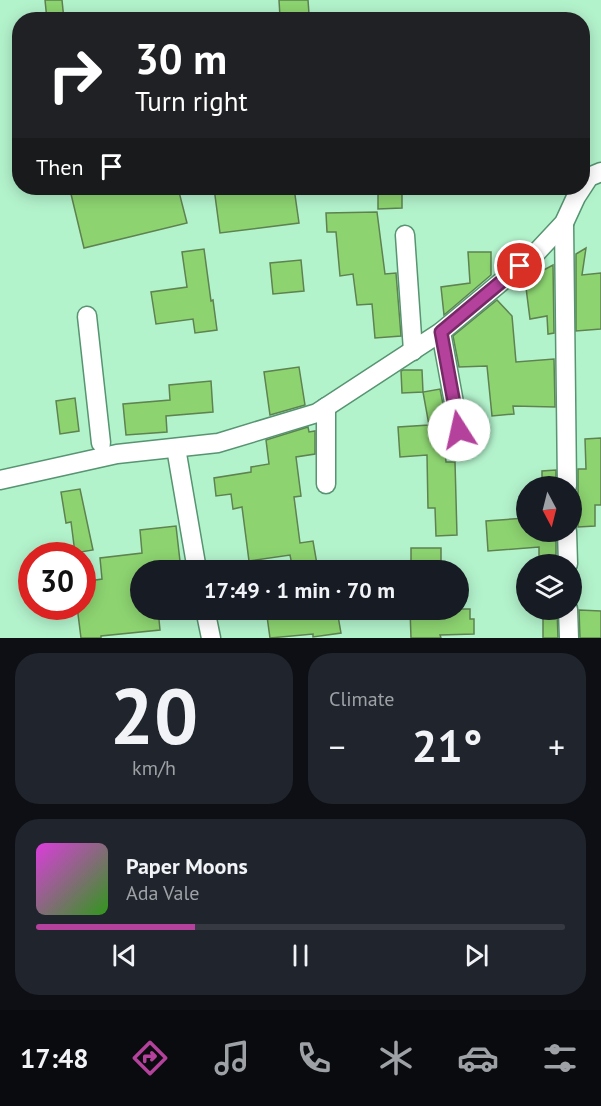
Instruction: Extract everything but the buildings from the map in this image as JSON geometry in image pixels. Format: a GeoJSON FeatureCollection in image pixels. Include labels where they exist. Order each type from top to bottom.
{"type":"FeatureCollection","features":[{"type":"Feature","properties":{"kind":"street"},"geometry":{"type":"LineString","coordinates":[[0,480],[117,454],[218,443],[317,412],[441,332],[536,253],[564,223],[577,195]]}},
{"type":"Feature","properties":{"kind":"street"},"geometry":{"type":"LineString","coordinates":[[564,223],[567,476]]}},
{"type":"Feature","properties":{"kind":"street"},"geometry":{"type":"LineString","coordinates":[[405,235],[413,351]]}},
{"type":"Feature","properties":{"kind":"street"},"geometry":{"type":"LineString","coordinates":[[87,316],[101,443]]}},
{"type":"Feature","properties":{"kind":"street"},"geometry":{"type":"LineString","coordinates":[[441,332],[459,430]]}},
{"type":"Feature","properties":{"kind":"street"},"geometry":{"type":"LineString","coordinates":[[326,406],[326,484]]}},
{"type":"Feature","properties":{"kind":"street"},"geometry":{"type":"LineString","coordinates":[[176,448],[195,560]]}},
{"type":"Feature","properties":{"kind":"street"},"geometry":{"type":"LineString","coordinates":[[207,620],[211,638]]}},
{"type":"Feature","properties":{"kind":"street"},"geometry":{"type":"LineString","coordinates":[[568,620],[569,638]]}},
{"type":"Feature","properties":{"kind":"route"},"geometry":{"type":"LineString","coordinates":[[459,430],[441,332],[520,266]]}}]}
